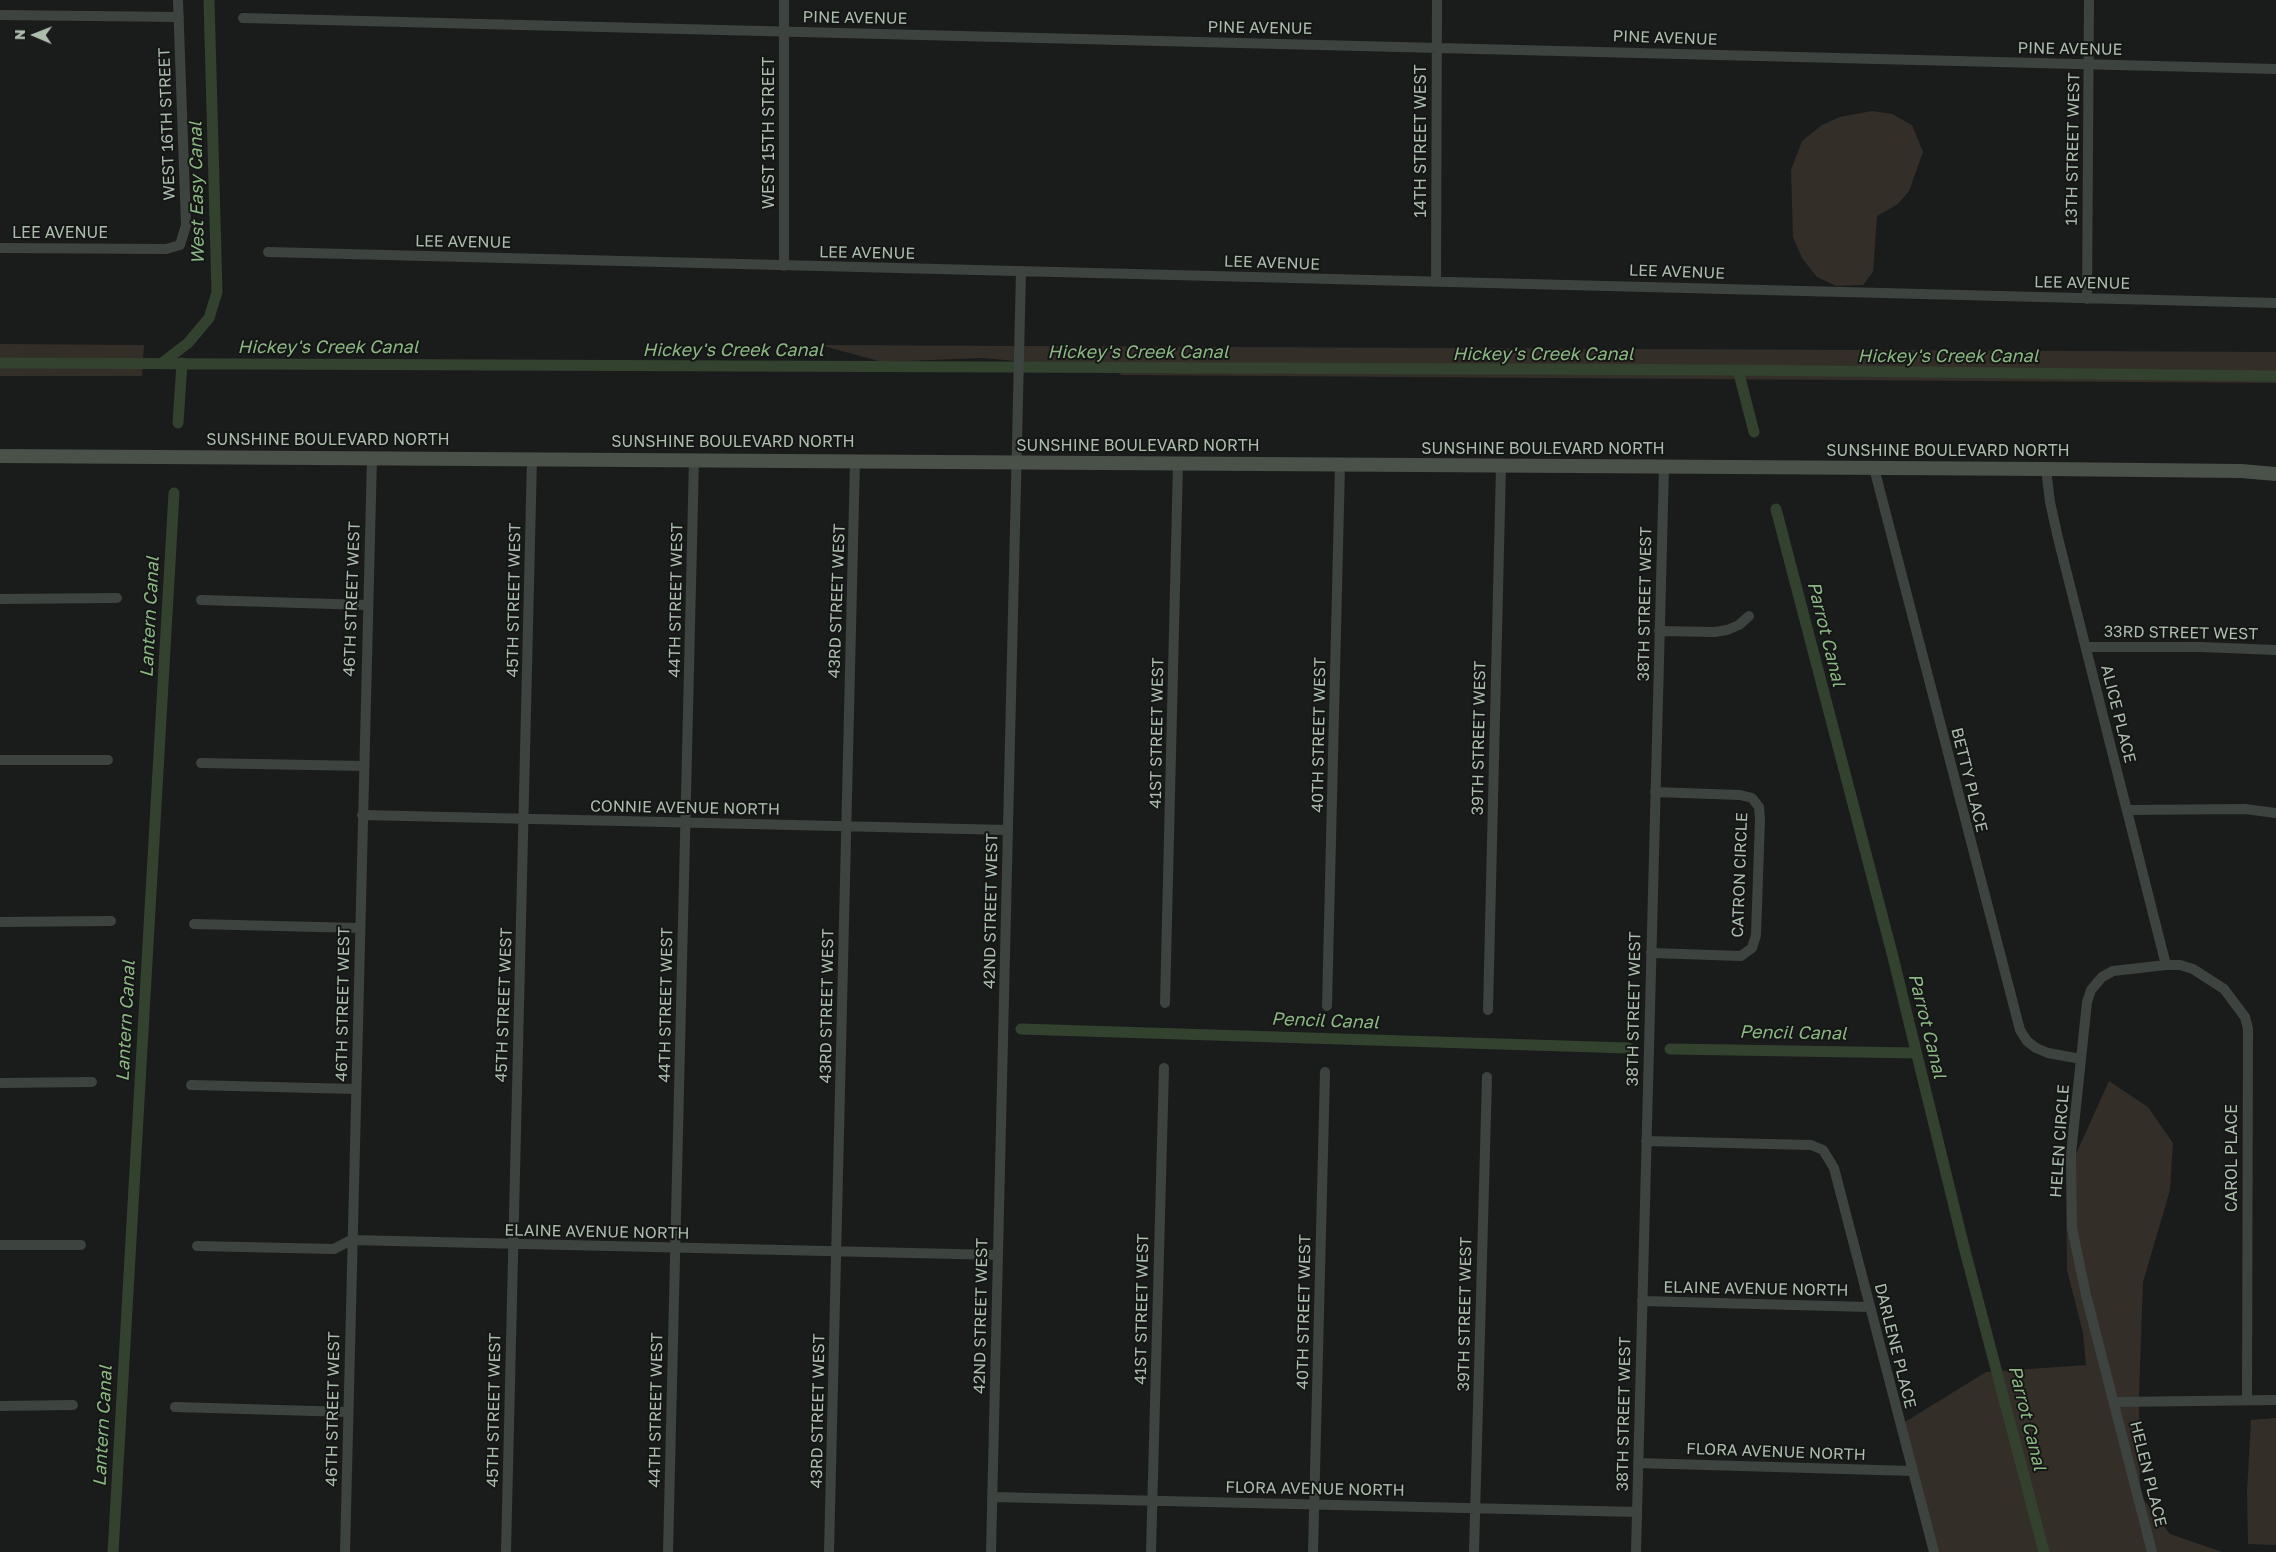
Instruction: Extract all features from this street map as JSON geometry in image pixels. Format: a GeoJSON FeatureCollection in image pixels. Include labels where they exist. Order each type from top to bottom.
{"type":"FeatureCollection","features":[{"type":"Feature","properties":{"kind":"street","name":"WEST 16TH STREET"},"geometry":{"type":"LineString","coordinates":[[178,0],[186,226],[180,245]]}},
{"type":"Feature","properties":{"kind":"street","name":"WEST 15TH STREET"},"geometry":{"type":"LineString","coordinates":[[784,0],[784,266]]}},
{"type":"Feature","properties":{"kind":"street","name":"14TH STREET WEST"},"geometry":{"type":"LineString","coordinates":[[1436,282],[1437,0]]}},
{"type":"Feature","properties":{"kind":"street","name":"13TH STREET WEST"},"geometry":{"type":"LineString","coordinates":[[2087,298],[2089,0]]}},
{"type":"Feature","properties":{"kind":"street"},"geometry":{"type":"LineString","coordinates":[[0,15],[179,17]]}},
{"type":"Feature","properties":{"kind":"street","name":"PINE AVENUE"},"geometry":{"type":"LineString","coordinates":[[243,18],[2276,69]]}},
{"type":"Feature","properties":{"kind":"street","name":"LEE AVENUE"},"geometry":{"type":"LineString","coordinates":[[0,248],[166,249],[180,245]]}},
{"type":"Feature","properties":{"kind":"street","name":"LEE AVENUE"},"geometry":{"type":"LineString","coordinates":[[268,252],[2276,303]]}},
{"type":"Feature","properties":{"kind":"street","name":"42ND STREET WEST"},"geometry":{"type":"LineString","coordinates":[[991,1552],[1019,397],[1020,271]]}},
{"type":"Feature","properties":{"kind":"street","name":"SUNSHINE BOULEVARD NORTH"},"geometry":{"type":"LineString","coordinates":[[0,456],[2046,469],[2241,471],[2276,474]]}},
{"type":"Feature","properties":{"kind":"street","name":"46TH STREET WEST"},"geometry":{"type":"LineString","coordinates":[[345,1552],[372,457]]}},
{"type":"Feature","properties":{"kind":"street","name":"45TH STREET WEST"},"geometry":{"type":"LineString","coordinates":[[506,1552],[532,458]]}},
{"type":"Feature","properties":{"kind":"street","name":"44TH STREET WEST"},"geometry":{"type":"LineString","coordinates":[[668,1552],[694,459]]}},
{"type":"Feature","properties":{"kind":"street","name":"43RD STREET WEST"},"geometry":{"type":"LineString","coordinates":[[829,1552],[855,460]]}},
{"type":"Feature","properties":{"kind":"street","name":"41ST STREET WEST"},"geometry":{"type":"LineString","coordinates":[[1165,1003],[1178,464]]}},
{"type":"Feature","properties":{"kind":"street","name":"40TH STREET WEST"},"geometry":{"type":"LineString","coordinates":[[1326,1006],[1340,465]]}},
{"type":"Feature","properties":{"kind":"street","name":"39TH STREET WEST"},"geometry":{"type":"LineString","coordinates":[[1488,1010],[1501,466]]}},
{"type":"Feature","properties":{"kind":"street","name":"38TH STREET WEST"},"geometry":{"type":"LineString","coordinates":[[1636,1552],[1664,467]]}},
{"type":"Feature","properties":{"kind":"street","name":"BETTY PLACE"},"geometry":{"type":"LineString","coordinates":[[1874,468],[2020,1030],[2036,1048],[2048,1053],[2081,1060]]}},
{"type":"Feature","properties":{"kind":"street","name":"ALICE PLACE"},"geometry":{"type":"LineString","coordinates":[[2046,469],[2052,511],[2166,965]]}},
{"type":"Feature","properties":{"kind":"street"},"geometry":{"type":"LineString","coordinates":[[0,599],[117,598]]}},
{"type":"Feature","properties":{"kind":"street"},"geometry":{"type":"LineString","coordinates":[[201,600],[367,605]]}},
{"type":"Feature","properties":{"kind":"street"},"geometry":{"type":"LineString","coordinates":[[1659,631],[1715,632],[1727,630],[1739,625],[1749,616]]}},
{"type":"Feature","properties":{"kind":"street","name":"33RD STREET WEST"},"geometry":{"type":"LineString","coordinates":[[2086,648],[2210,647],[2276,650]]}},
{"type":"Feature","properties":{"kind":"street"},"geometry":{"type":"LineString","coordinates":[[0,760],[108,760]]}},
{"type":"Feature","properties":{"kind":"street"},"geometry":{"type":"LineString","coordinates":[[202,763],[364,766]]}},
{"type":"Feature","properties":{"kind":"street","name":"CATRON CIRCLE"},"geometry":{"type":"LineString","coordinates":[[1651,953],[1741,956],[1752,948],[1756,935],[1760,829],[1759,807],[1752,798],[1740,794],[1655,792]]}},
{"type":"Feature","properties":{"kind":"street"},"geometry":{"type":"LineString","coordinates":[[2128,810],[2245,809],[2276,813]]}},
{"type":"Feature","properties":{"kind":"street","name":"CONNIE AVENUE NORTH"},"geometry":{"type":"LineString","coordinates":[[362,814],[1008,830]]}},
{"type":"Feature","properties":{"kind":"street"},"geometry":{"type":"LineString","coordinates":[[0,922],[112,921]]}},
{"type":"Feature","properties":{"kind":"street"},"geometry":{"type":"LineString","coordinates":[[194,924],[360,928]]}},
{"type":"Feature","properties":{"kind":"street","name":"HELEN CIRCLE"},"geometry":{"type":"LineString","coordinates":[[2114,1402],[2086,1296],[2072,1228],[2071,1154],[2087,1002],[2091,990],[2102,977],[2113,971],[2166,965]]}},
{"type":"Feature","properties":{"kind":"street","name":"CAROL PLACE"},"geometry":{"type":"LineString","coordinates":[[2166,965],[2180,965],[2193,969],[2215,982],[2239,1007],[2245,1017],[2248,1029],[2247,1400]]}},
{"type":"Feature","properties":{"kind":"street","name":"41ST STREET WEST"},"geometry":{"type":"LineString","coordinates":[[1151,1552],[1164,1068]]}},
{"type":"Feature","properties":{"kind":"street","name":"40TH STREET WEST"},"geometry":{"type":"LineString","coordinates":[[1313,1552],[1325,1072]]}},
{"type":"Feature","properties":{"kind":"street","name":"39TH STREET WEST"},"geometry":{"type":"LineString","coordinates":[[1474,1552],[1487,1077]]}},
{"type":"Feature","properties":{"kind":"street"},"geometry":{"type":"LineString","coordinates":[[0,1083],[92,1082]]}},
{"type":"Feature","properties":{"kind":"street"},"geometry":{"type":"LineString","coordinates":[[191,1085],[356,1089]]}},
{"type":"Feature","properties":{"kind":"street","name":"DARLENE PLACE"},"geometry":{"type":"LineString","coordinates":[[1646,1141],[1811,1145],[1823,1150],[1834,1168],[1934,1552]]}},
{"type":"Feature","properties":{"kind":"street","name":"ELAINE AVENUE NORTH"},"geometry":{"type":"LineString","coordinates":[[197,1246],[334,1249],[352,1240],[998,1255]]}},
{"type":"Feature","properties":{"kind":"street"},"geometry":{"type":"LineString","coordinates":[[0,1245],[81,1245]]}},
{"type":"Feature","properties":{"kind":"street","name":"ELAINE AVENUE NORTH"},"geometry":{"type":"LineString","coordinates":[[1642,1302],[1870,1307]]}},
{"type":"Feature","properties":{"kind":"street"},"geometry":{"type":"LineString","coordinates":[[2114,1402],[2276,1400]]}},
{"type":"Feature","properties":{"kind":"street","name":"HELEN PLACE"},"geometry":{"type":"LineString","coordinates":[[2114,1402],[2152,1552]]}},
{"type":"Feature","properties":{"kind":"street"},"geometry":{"type":"LineString","coordinates":[[0,1406],[73,1405]]}},
{"type":"Feature","properties":{"kind":"street"},"geometry":{"type":"LineString","coordinates":[[176,1406],[348,1412]]}},
{"type":"Feature","properties":{"kind":"street","name":"FLORA AVENUE NORTH"},"geometry":{"type":"LineString","coordinates":[[1638,1464],[1912,1471]]}},
{"type":"Feature","properties":{"kind":"street","name":"FLORA AVENUE NORTH"},"geometry":{"type":"LineString","coordinates":[[992,1497],[1637,1512]]}},
{"type":"Feature","properties":{"kind":"shaded area"},"geometry":{"type":"Polygon","coordinates":[[[1872,111],[1892,114],[1912,125],[1923,152],[1909,191],[1898,204],[1877,216],[1873,272],[1863,285],[1836,286],[1817,277],[1802,258],[1793,237],[1791,170],[1802,141],[1822,125],[1840,117],[1872,111]]]}},
{"type":"Feature","properties":{"kind":"shaded area"},"geometry":{"type":"Polygon","coordinates":[[[0,344],[144,345],[142,376],[0,376],[0,344]]]}},
{"type":"Feature","properties":{"kind":"shaded area"},"geometry":{"type":"Polygon","coordinates":[[[820,345],[2276,352],[2276,383],[1122,375],[1111,369],[981,358],[882,362],[820,345]]]}},
{"type":"Feature","properties":{"kind":"shaded area"},"geometry":{"type":"Polygon","coordinates":[[[2109,1081],[2148,1107],[2173,1143],[2170,1190],[2143,1282],[2139,1395],[2140,1495],[2170,1534],[2222,1552],[1938,1552],[1900,1425],[1986,1372],[2086,1365],[2083,1333],[2067,1270],[2066,1176],[2109,1081]]]}},
{"type":"Feature","properties":{"kind":"shaded area"},"geometry":{"type":"Polygon","coordinates":[[[2276,1418],[2276,1545],[2248,1544],[2247,1491],[2251,1420],[2276,1418]]]}},
{"type":"Feature","properties":{"kind":"waterway","name":"West Easy Canal"},"geometry":{"type":"LineString","coordinates":[[162,363],[188,343],[209,318],[217,292],[209,0]]}},
{"type":"Feature","properties":{"kind":"waterway","name":"Hickey's Creek Canal"},"geometry":{"type":"LineString","coordinates":[[0,363],[1738,370],[2276,376]]}},
{"type":"Feature","properties":{"kind":"waterway","name":"Lantern Canal"},"geometry":{"type":"LineString","coordinates":[[178,423],[182,363]]}},
{"type":"Feature","properties":{"kind":"waterway","name":"Parrot Canal"},"geometry":{"type":"LineString","coordinates":[[1738,370],[1754,432]]}},
{"type":"Feature","properties":{"kind":"waterway","name":"Lantern Canal"},"geometry":{"type":"LineString","coordinates":[[113,1552],[174,493]]}},
{"type":"Feature","properties":{"kind":"waterway","name":"Parrot Canal"},"geometry":{"type":"LineString","coordinates":[[1776,509],[1893,957],[1964,1247],[2044,1552]]}},
{"type":"Feature","properties":{"kind":"waterway","name":"Pencil Canal"},"geometry":{"type":"LineString","coordinates":[[1021,1029],[1628,1048]]}},
{"type":"Feature","properties":{"kind":"waterway","name":"Pencil Canal"},"geometry":{"type":"LineString","coordinates":[[1670,1049],[1916,1053]]}}]}
